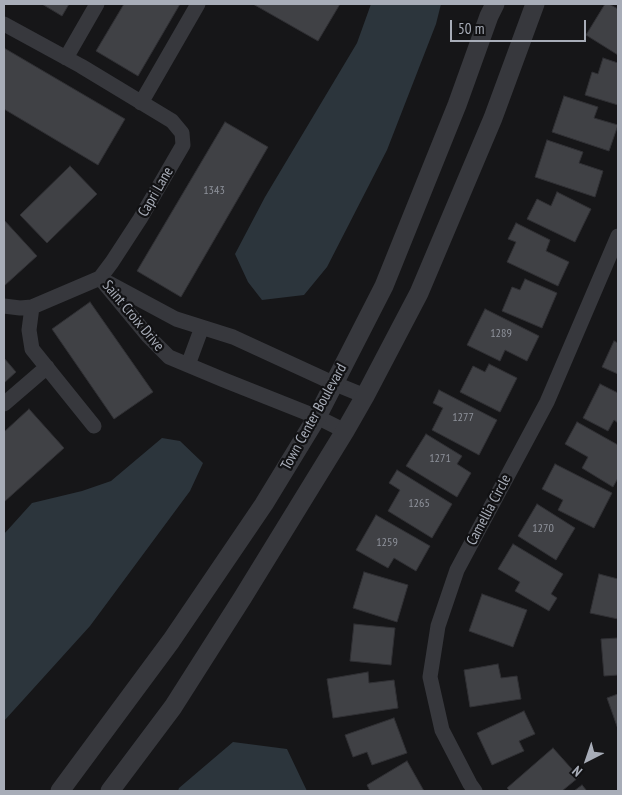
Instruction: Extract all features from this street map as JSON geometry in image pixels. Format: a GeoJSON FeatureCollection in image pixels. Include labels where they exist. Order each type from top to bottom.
{"type":"FeatureCollection","features":[{"type":"Feature","properties":{"kind":"street"},"geometry":{"type":"LineString","coordinates":[[66,58],[97,4]]}},
{"type":"Feature","properties":{"kind":"street"},"geometry":{"type":"LineString","coordinates":[[142,103],[198,4]]}},
{"type":"Feature","properties":{"kind":"street","name":"Town Center Boulevard"},"geometry":{"type":"LineString","coordinates":[[110,791],[173,708],[365,396],[419,293],[493,118],[535,4]]}},
{"type":"Feature","properties":{"kind":"street","name":"Town Center Boulevard"},"geometry":{"type":"LineString","coordinates":[[60,791],[170,641],[264,504],[317,417],[384,286],[457,106],[492,8]]}},
{"type":"Feature","properties":{"kind":"street","name":"Capri Lane"},"geometry":{"type":"LineString","coordinates":[[4,24],[142,103],[172,122],[182,133],[183,145],[140,219],[100,278]]}},
{"type":"Feature","properties":{"kind":"street","name":"Camellia Circle"},"geometry":{"type":"LineString","coordinates":[[475,791],[442,730],[430,677],[438,626],[457,570],[547,402],[618,236]]}},
{"type":"Feature","properties":{"kind":"street"},"geometry":{"type":"LineString","coordinates":[[4,306],[32,307],[100,278]]}},
{"type":"Feature","properties":{"kind":"street","name":"Saint Croix Drive"},"geometry":{"type":"LineString","coordinates":[[100,278],[176,319],[233,337],[365,396]]}},
{"type":"Feature","properties":{"kind":"street","name":"Saint Croix Drive"},"geometry":{"type":"LineString","coordinates":[[100,278],[148,336],[169,357],[345,430]]}},
{"type":"Feature","properties":{"kind":"street"},"geometry":{"type":"LineString","coordinates":[[32,307],[29,330],[32,349],[94,426]]}},
{"type":"Feature","properties":{"kind":"street"},"geometry":{"type":"LineString","coordinates":[[188,365],[202,327]]}},
{"type":"Feature","properties":{"kind":"street"},"geometry":{"type":"LineString","coordinates":[[4,404],[47,367]]}},
{"type":"Feature","properties":{"kind":"shaded area"},"geometry":{"type":"Polygon","coordinates":[[[371,4],[441,4],[436,24],[387,150],[327,267],[304,295],[262,300],[248,282],[235,254],[265,197],[357,43],[371,4]]]}},
{"type":"Feature","properties":{"kind":"shaded area"},"geometry":{"type":"Polygon","coordinates":[[[162,438],[180,441],[203,463],[190,491],[90,626],[4,721],[4,534],[32,503],[82,491],[111,481],[162,438]]]}},
{"type":"Feature","properties":{"kind":"shaded area"},"geometry":{"type":"Polygon","coordinates":[[[233,742],[287,749],[307,791],[178,791],[179,788],[233,742]]]}},
{"type":"Feature","properties":{"kind":"building"},"geometry":{"type":"Polygon","coordinates":[[[42,4],[69,4],[62,16],[42,4]]]}},
{"type":"Feature","properties":{"kind":"building"},"geometry":{"type":"Polygon","coordinates":[[[124,4],[180,4],[138,76],[96,51],[124,4]]]}},
{"type":"Feature","properties":{"kind":"building"},"geometry":{"type":"Polygon","coordinates":[[[253,4],[340,4],[318,41],[253,4]]]}},
{"type":"Feature","properties":{"kind":"building"},"geometry":{"type":"Polygon","coordinates":[[[605,4],[618,9],[618,55],[586,35],[605,4]]]}},
{"type":"Feature","properties":{"kind":"building"},"geometry":{"type":"Polygon","coordinates":[[[4,48],[125,119],[98,165],[4,109],[4,48]]]}},
{"type":"Feature","properties":{"kind":"building"},"geometry":{"type":"Polygon","coordinates":[[[603,58],[618,63],[618,105],[585,95],[592,72],[598,74],[603,58]]]}},
{"type":"Feature","properties":{"kind":"building"},"geometry":{"type":"Polygon","coordinates":[[[564,96],[598,107],[594,118],[618,125],[609,151],[552,132],[564,96]]]}},
{"type":"Feature","properties":{"kind":"building"},"geometry":{"type":"Polygon","coordinates":[[[225,122],[268,147],[181,297],[137,271],[225,122]]]}},
{"type":"Feature","properties":{"kind":"building"},"geometry":{"type":"Polygon","coordinates":[[[547,140],[583,152],[579,163],[603,171],[595,197],[535,177],[547,140]]]}},
{"type":"Feature","properties":{"kind":"building"},"geometry":{"type":"Polygon","coordinates":[[[70,166],[97,194],[47,243],[20,215],[70,166]]]}},
{"type":"Feature","properties":{"kind":"building"},"geometry":{"type":"Polygon","coordinates":[[[557,192],[591,209],[575,242],[527,219],[537,199],[551,206],[557,192]]]}},
{"type":"Feature","properties":{"kind":"building"},"geometry":{"type":"Polygon","coordinates":[[[4,220],[37,256],[4,286],[4,220]]]}},
{"type":"Feature","properties":{"kind":"building"},"geometry":{"type":"Polygon","coordinates":[[[516,223],[550,240],[546,251],[569,262],[558,286],[507,262],[516,242],[508,239],[516,223]]]}},
{"type":"Feature","properties":{"kind":"building"},"geometry":{"type":"Polygon","coordinates":[[[525,279],[557,293],[542,328],[502,311],[512,287],[520,290],[525,279]]]}},
{"type":"Feature","properties":{"kind":"building"},"geometry":{"type":"Polygon","coordinates":[[[90,302],[153,392],[114,419],[52,329],[90,302]]]}},
{"type":"Feature","properties":{"kind":"building"},"geometry":{"type":"Polygon","coordinates":[[[485,309],[539,336],[527,361],[505,350],[500,361],[467,345],[485,309]]]}},
{"type":"Feature","properties":{"kind":"building"},"geometry":{"type":"Polygon","coordinates":[[[614,341],[618,343],[618,374],[602,367],[614,341]]]}},
{"type":"Feature","properties":{"kind":"building"},"geometry":{"type":"Polygon","coordinates":[[[4,358],[16,372],[4,383],[4,358]]]}},
{"type":"Feature","properties":{"kind":"building"},"geometry":{"type":"Polygon","coordinates":[[[489,364],[517,378],[500,412],[460,392],[473,366],[485,372],[489,364]]]}},
{"type":"Feature","properties":{"kind":"building"},"geometry":{"type":"Polygon","coordinates":[[[600,384],[618,393],[618,423],[614,420],[608,431],[583,418],[600,384]]]}},
{"type":"Feature","properties":{"kind":"building"},"geometry":{"type":"Polygon","coordinates":[[[439,390],[497,420],[479,455],[432,430],[443,408],[433,403],[439,390]]]}},
{"type":"Feature","properties":{"kind":"building"},"geometry":{"type":"Polygon","coordinates":[[[29,409],[64,448],[4,502],[4,432],[29,409]]]}},
{"type":"Feature","properties":{"kind":"building"},"geometry":{"type":"Polygon","coordinates":[[[577,422],[618,445],[618,478],[613,487],[582,468],[588,457],[565,444],[577,422]]]}},
{"type":"Feature","properties":{"kind":"building"},"geometry":{"type":"Polygon","coordinates":[[[426,434],[462,456],[457,464],[471,473],[457,497],[406,466],[426,434]]]}},
{"type":"Feature","properties":{"kind":"building"},"geometry":{"type":"Polygon","coordinates":[[[555,464],[612,493],[594,528],[558,510],[563,500],[542,489],[555,464]]]}},
{"type":"Feature","properties":{"kind":"building"},"geometry":{"type":"Polygon","coordinates":[[[397,470],[452,504],[432,538],[388,511],[400,490],[389,483],[397,470]]]}},
{"type":"Feature","properties":{"kind":"building"},"geometry":{"type":"Polygon","coordinates":[[[537,504],[575,528],[556,560],[518,536],[537,504]]]}},
{"type":"Feature","properties":{"kind":"building"},"geometry":{"type":"Polygon","coordinates":[[[376,515],[430,546],[416,571],[394,558],[388,568],[356,550],[376,515]]]}},
{"type":"Feature","properties":{"kind":"building"},"geometry":{"type":"Polygon","coordinates":[[[513,544],[563,574],[551,594],[557,598],[549,611],[515,591],[520,582],[498,569],[513,544]]]}},
{"type":"Feature","properties":{"kind":"building"},"geometry":{"type":"Polygon","coordinates":[[[364,572],[408,585],[397,622],[353,608],[364,572]]]}},
{"type":"Feature","properties":{"kind":"building"},"geometry":{"type":"Polygon","coordinates":[[[599,574],[618,579],[618,619],[590,613],[599,574]]]}},
{"type":"Feature","properties":{"kind":"building"},"geometry":{"type":"Polygon","coordinates":[[[482,594],[527,610],[513,647],[469,631],[482,594]]]}},
{"type":"Feature","properties":{"kind":"building"},"geometry":{"type":"Polygon","coordinates":[[[354,624],[395,628],[391,665],[350,661],[354,624]]]}},
{"type":"Feature","properties":{"kind":"building"},"geometry":{"type":"Polygon","coordinates":[[[618,638],[618,675],[604,676],[601,639],[618,638]]]}},
{"type":"Feature","properties":{"kind":"building"},"geometry":{"type":"Polygon","coordinates":[[[498,664],[501,678],[517,676],[521,699],[470,707],[464,670],[498,664]]]}},
{"type":"Feature","properties":{"kind":"building"},"geometry":{"type":"Polygon","coordinates":[[[368,672],[369,683],[394,680],[398,708],[333,718],[327,679],[368,672]]]}},
{"type":"Feature","properties":{"kind":"building"},"geometry":{"type":"Polygon","coordinates":[[[618,694],[618,729],[607,698],[618,694]]]}},
{"type":"Feature","properties":{"kind":"building"},"geometry":{"type":"Polygon","coordinates":[[[524,711],[535,734],[519,741],[524,751],[492,765],[477,733],[524,711]]]}},
{"type":"Feature","properties":{"kind":"building"},"geometry":{"type":"Polygon","coordinates":[[[394,718],[407,753],[372,765],[367,752],[353,757],[345,735],[394,718]]]}},
{"type":"Feature","properties":{"kind":"building"},"geometry":{"type":"Polygon","coordinates":[[[553,748],[579,777],[562,791],[510,791],[507,788],[553,748]]]}},
{"type":"Feature","properties":{"kind":"building"},"geometry":{"type":"Polygon","coordinates":[[[407,761],[424,791],[370,791],[367,785],[407,761]]]}},
{"type":"Feature","properties":{"kind":"building"},"geometry":{"type":"Polygon","coordinates":[[[582,785],[587,791],[574,791],[582,785]]]}}]}
